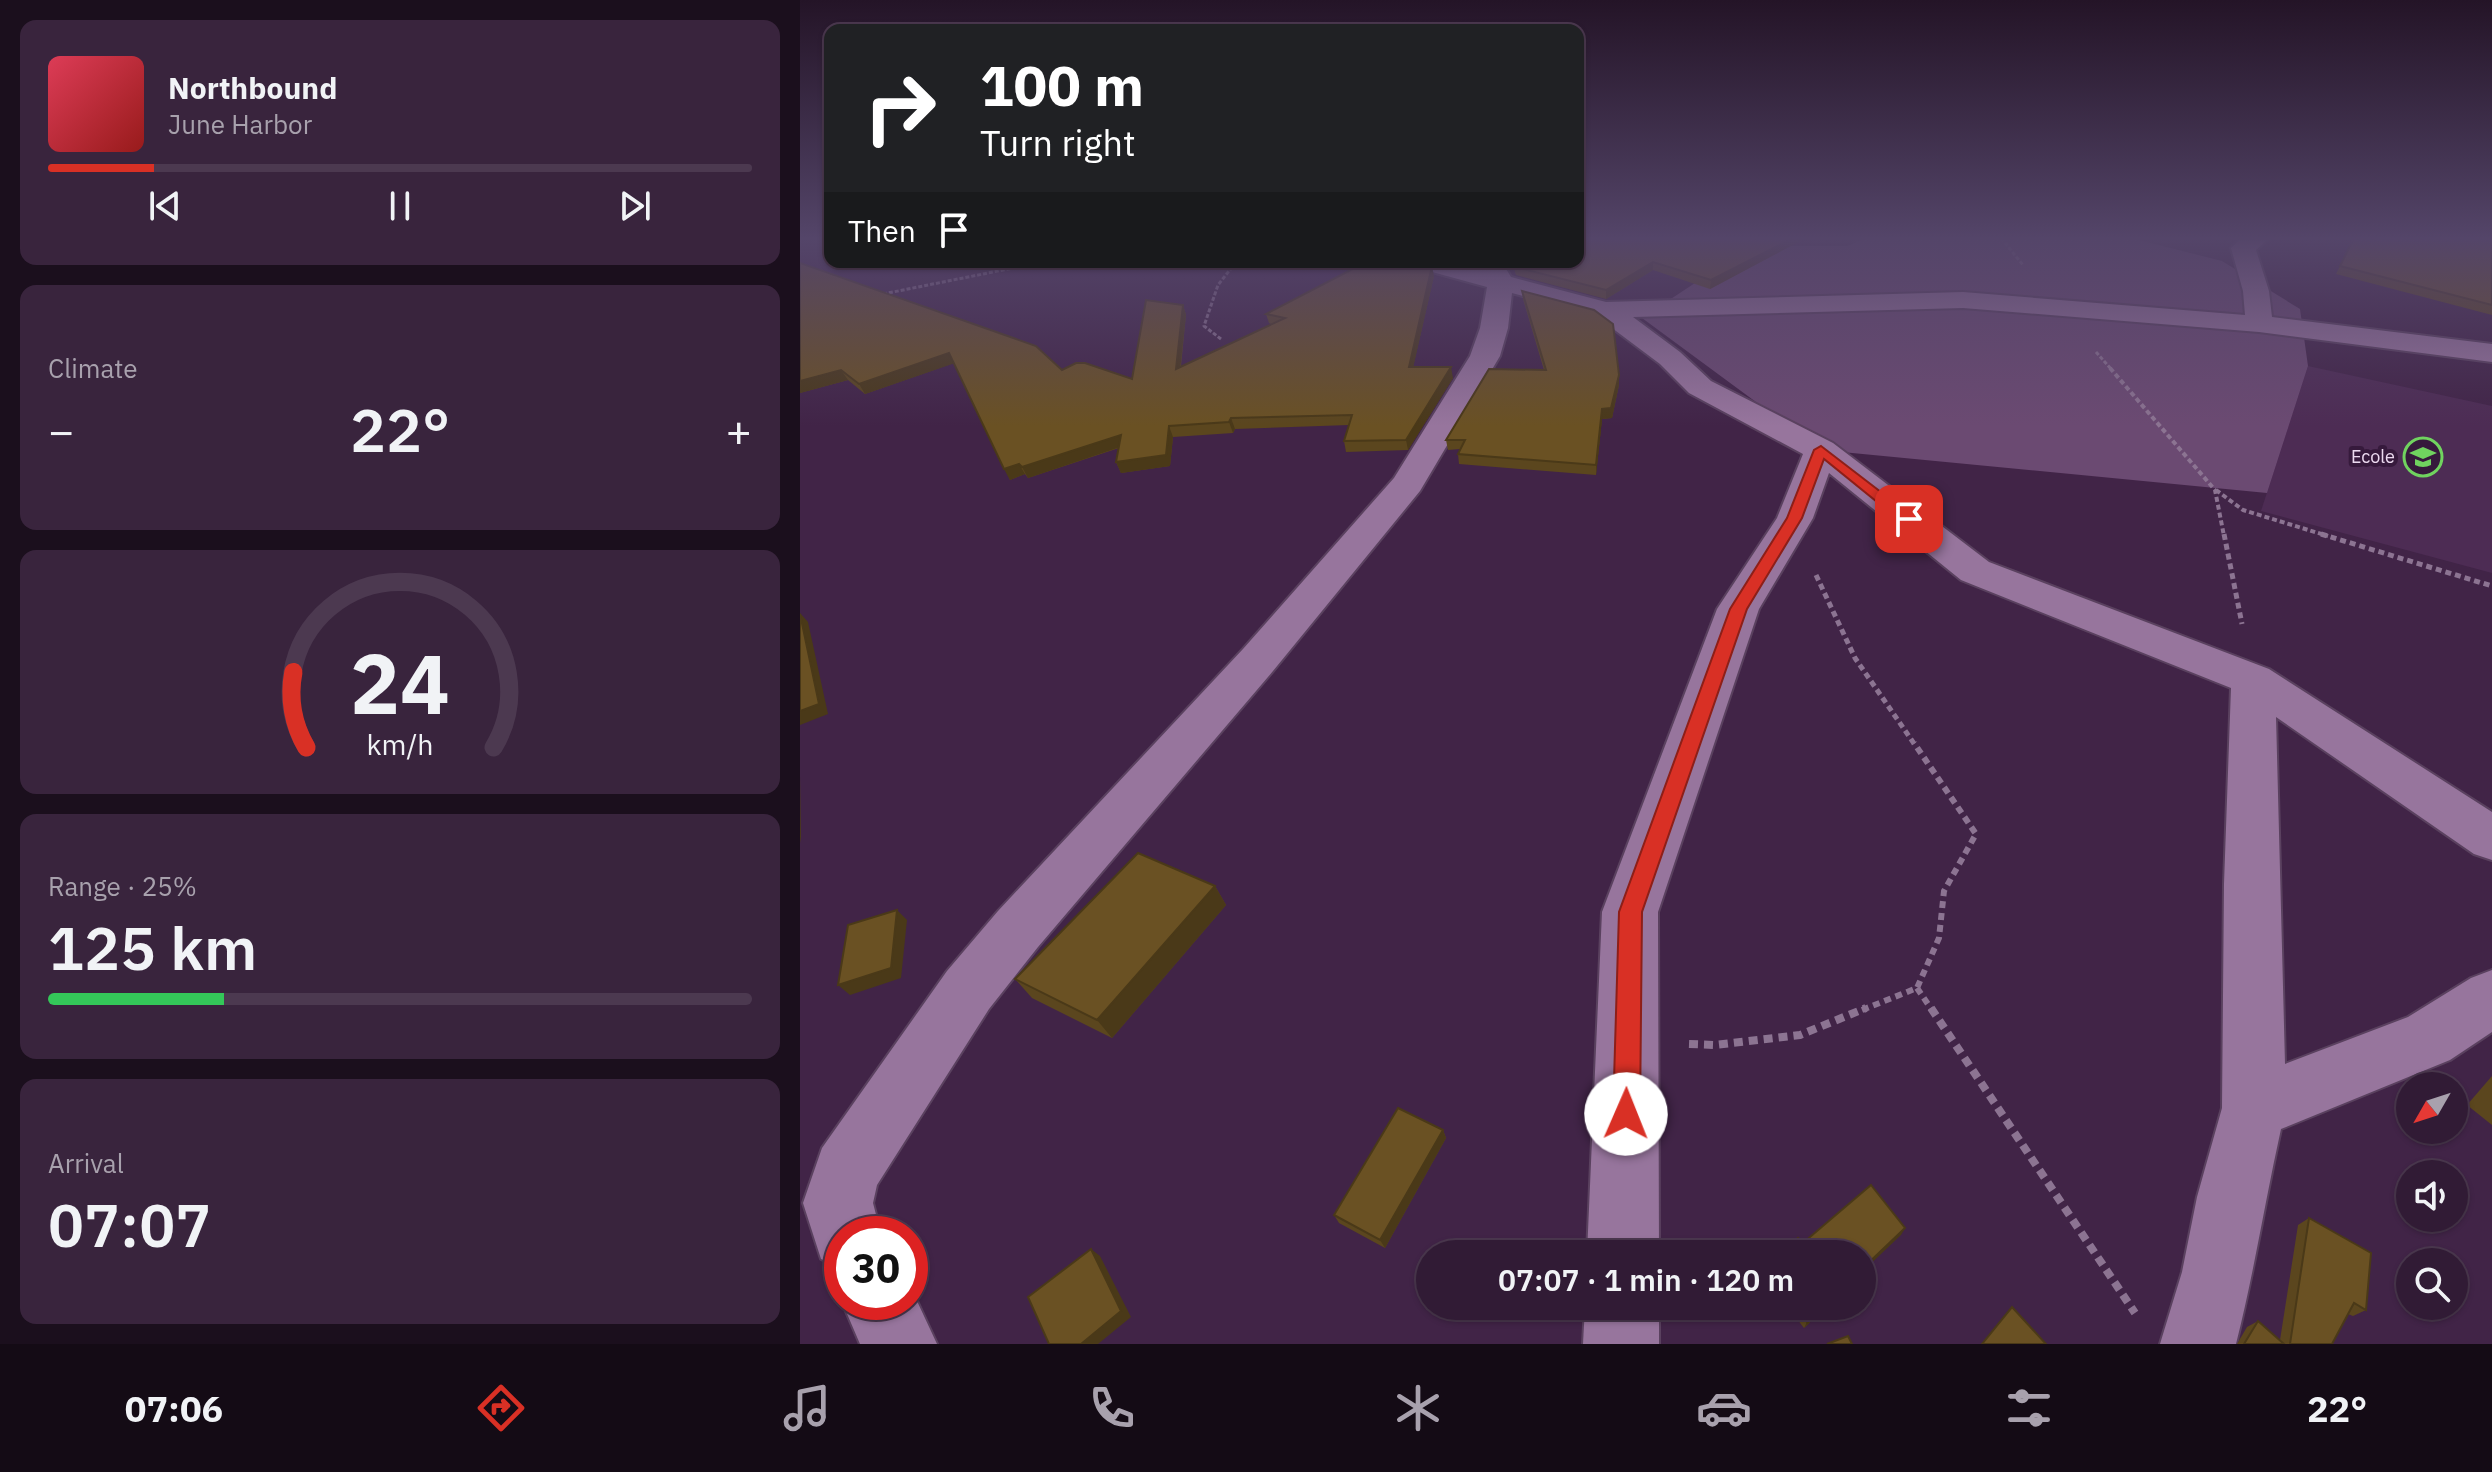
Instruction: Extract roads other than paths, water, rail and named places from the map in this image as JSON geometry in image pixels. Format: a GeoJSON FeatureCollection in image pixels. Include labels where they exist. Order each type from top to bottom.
{"type":"FeatureCollection","features":[{"type":"Feature","properties":{"kind":"street"},"geometry":{"type":"LineString","coordinates":[[841,1216],[838,1203],[846,1172],[968,990],[1028,917],[1258,660],[1408,484],[1485,356],[1494,328],[1495,301]]}},
{"type":"Feature","properties":{"kind":"street"},"geometry":{"type":"LineString","coordinates":[[1579,301],[1606,310],[1658,348],[1700,387],[1821,450],[1975,571],[2253,680],[2492,839]]}},
{"type":"Feature","properties":{"kind":"street"},"geometry":{"type":"LineString","coordinates":[[1606,310],[1937,301]]}},
{"type":"Feature","properties":{"kind":"street"},"geometry":{"type":"LineString","coordinates":[[1974,301],[2259,324],[2492,353]]}},
{"type":"Feature","properties":{"kind":"street"},"geometry":{"type":"LineString","coordinates":[[2257,301],[2259,324]]}},
{"type":"Feature","properties":{"kind":"street"},"geometry":{"type":"LineString","coordinates":[[1623,1240],[1630,912],[1738,609],[1795,518],[1821,450]]}},
{"type":"Feature","properties":{"kind":"street"},"geometry":{"type":"LineString","coordinates":[[2198,1344],[2218,1272],[2231,1197],[2254,1108],[2251,884],[2253,680]]}},
{"type":"Feature","properties":{"kind":"street"},"geometry":{"type":"LineString","coordinates":[[2254,1108],[2428,1039],[2492,998]]}},
{"type":"Feature","properties":{"kind":"street"},"geometry":{"type":"LineString","coordinates":[[888,1320],[899,1344]]}},
{"type":"Feature","properties":{"kind":"street"},"geometry":{"type":"LineString","coordinates":[[1621,1344],[1622,1320]]}},
{"type":"Feature","properties":{"kind":"place","name":"Ecole"},"geometry":{"type":"Point","coordinates":[2423,457]}}]}
